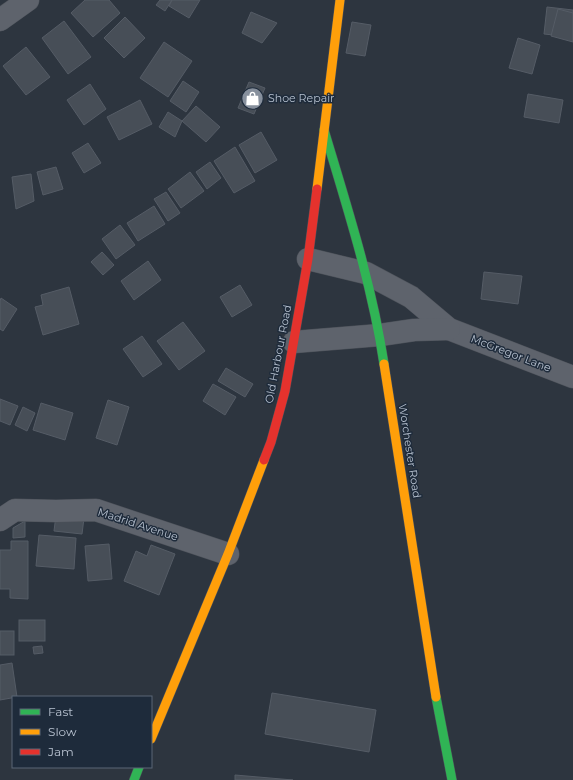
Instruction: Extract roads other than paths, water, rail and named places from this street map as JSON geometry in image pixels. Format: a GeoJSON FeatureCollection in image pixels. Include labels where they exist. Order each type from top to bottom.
{"type":"FeatureCollection","features":[{"type":"Feature","properties":{"kind":"main road","name":"Old Harbour Road"},"geometry":{"type":"LineString","coordinates":[[152,737],[228,554],[271,442],[285,391],[308,259],[340,0]]}},
{"type":"Feature","properties":{"kind":"main road","name":"Worchester Road"},"geometry":{"type":"LineString","coordinates":[[324,130],[366,273],[380,335],[437,705],[452,780]]}},
{"type":"Feature","properties":{"kind":"main road"},"geometry":{"type":"LineString","coordinates":[[134,780],[139,768]]}},
{"type":"Feature","properties":{"kind":"street"},"geometry":{"type":"LineString","coordinates":[[0,20],[28,0]]}},
{"type":"Feature","properties":{"kind":"street","name":"McGregor Lane"},"geometry":{"type":"LineString","coordinates":[[308,259],[366,273],[412,297],[449,329],[573,377]]}},
{"type":"Feature","properties":{"kind":"street","name":"McGregor Lane"},"geometry":{"type":"LineString","coordinates":[[294,342],[380,335],[414,330],[449,329]]}},
{"type":"Feature","properties":{"kind":"street","name":"Madrid Avenue"},"geometry":{"type":"LineString","coordinates":[[0,520],[15,510],[96,510],[228,554]]}},
{"type":"Feature","properties":{"kind":"place","name":"Shoe Repair"},"geometry":{"type":"Point","coordinates":[252,98]}}]}
